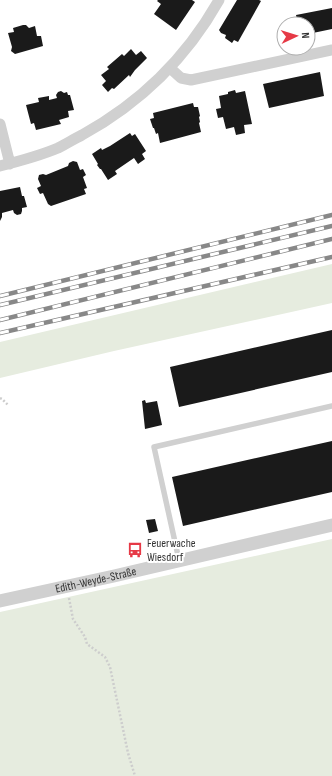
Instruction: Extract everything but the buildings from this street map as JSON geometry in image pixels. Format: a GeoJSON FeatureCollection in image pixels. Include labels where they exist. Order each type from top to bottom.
{"type":"FeatureCollection","features":[{"type":"Feature","properties":{"kind":"street"},"geometry":{"type":"LineString","coordinates":[[0,124],[5,165],[59,147],[102,124],[138,98],[170,68],[189,46],[219,0]]}},
{"type":"Feature","properties":{"kind":"street"},"geometry":{"type":"LineString","coordinates":[[170,68],[181,78],[191,80],[332,50]]}},
{"type":"Feature","properties":{"kind":"street","name":"Edith-Weyde-Straße"},"geometry":{"type":"LineString","coordinates":[[0,601],[332,525]]}},
{"type":"Feature","properties":{"kind":"lane"},"geometry":{"type":"LineString","coordinates":[[179,561],[154,447],[332,406]]}},
{"type":"Feature","properties":{"kind":"path"},"geometry":{"type":"LineString","coordinates":[[0,398],[2,398],[8,405]]}},
{"type":"Feature","properties":{"kind":"path"},"geometry":{"type":"LineString","coordinates":[[69,593],[73,619],[85,637],[87,644],[105,657],[110,667],[128,753],[135,776]]}},
{"type":"Feature","properties":{"kind":"shaded area"},"geometry":{"type":"Polygon","coordinates":[[[332,264],[332,303],[114,351],[0,378],[0,342],[332,264]]]}},
{"type":"Feature","properties":{"kind":"shaded area"},"geometry":{"type":"Polygon","coordinates":[[[332,539],[332,776],[0,776],[0,612],[332,539]]]}},
{"type":"Feature","properties":{"kind":"railway"},"geometry":{"type":"LineString","coordinates":[[0,296],[332,215]]}},
{"type":"Feature","properties":{"kind":"railway"},"geometry":{"type":"LineString","coordinates":[[0,305],[332,226]]}},
{"type":"Feature","properties":{"kind":"railway"},"geometry":{"type":"LineString","coordinates":[[0,320],[332,239]]}},
{"type":"Feature","properties":{"kind":"railway"},"geometry":{"type":"LineString","coordinates":[[0,333],[332,257]]}},
{"type":"Feature","properties":{"kind":"place","name":"Feuerwache Wiesdorf"},"geometry":{"type":"Point","coordinates":[135,550]}}]}
